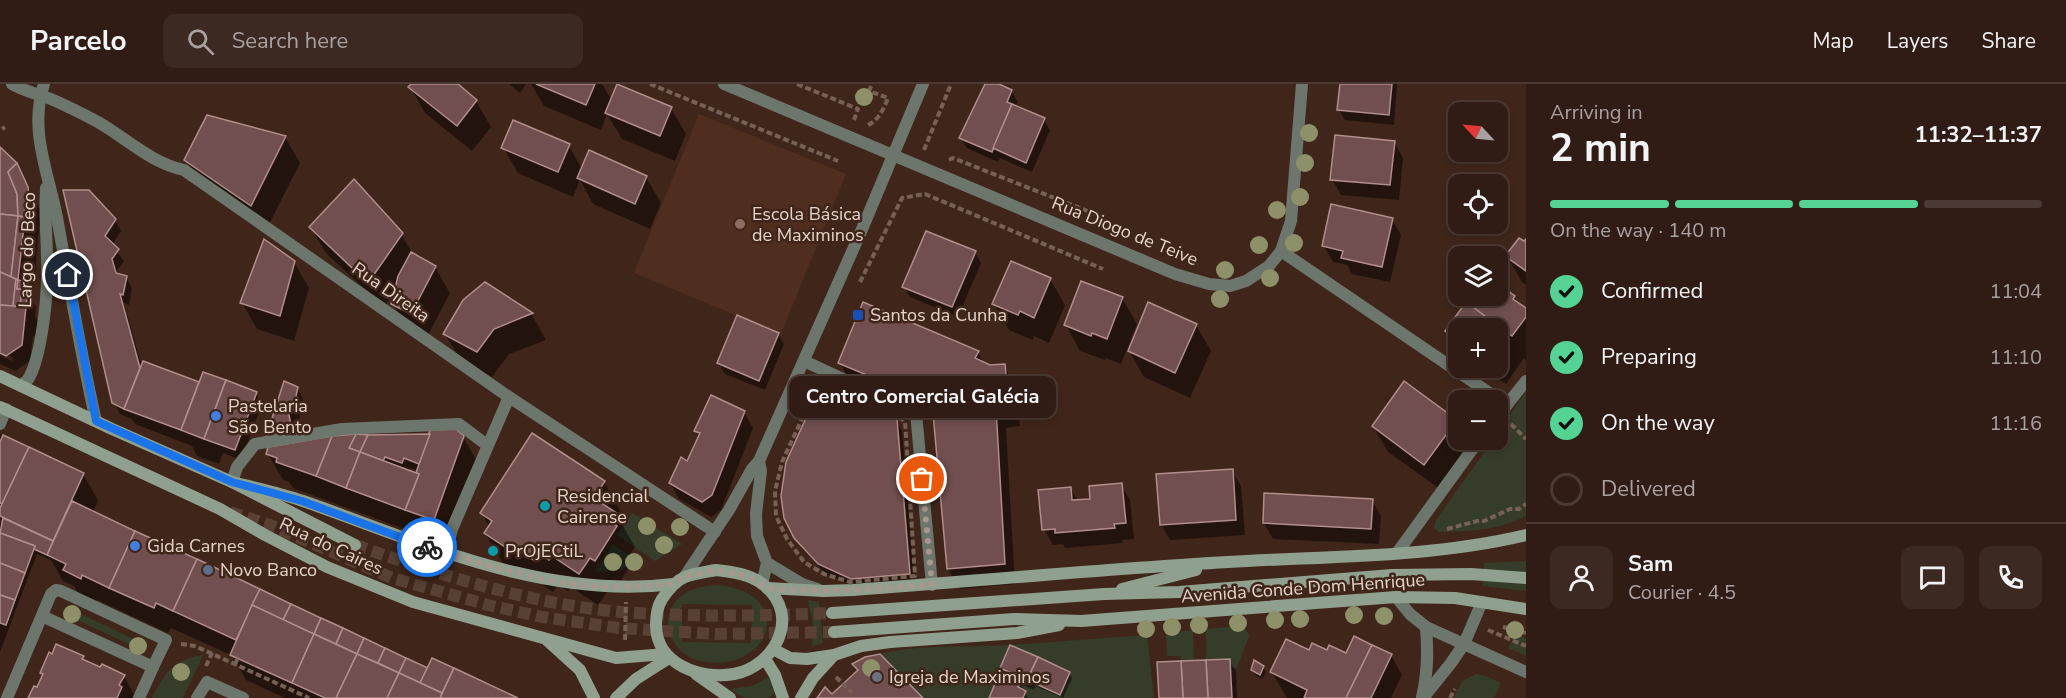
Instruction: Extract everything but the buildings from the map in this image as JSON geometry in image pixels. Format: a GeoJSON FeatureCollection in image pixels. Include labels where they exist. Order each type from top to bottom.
{"type":"FeatureCollection","features":[{"type":"Feature","properties":{"kind":"main road","name":"Rua do Caires"},"geometry":{"type":"LineString","coordinates":[[0,376],[232,482],[355,545]]}},
{"type":"Feature","properties":{"kind":"main road","name":"Rua do Caires"},"geometry":{"type":"LineString","coordinates":[[3,408],[220,509],[297,552],[368,585],[412,602],[616,658],[668,656]]}},
{"type":"Feature","properties":{"kind":"main road","name":"Rua do Caires"},"geometry":{"type":"LineString","coordinates":[[232,482],[302,501],[446,553],[504,570],[556,582],[627,587],[674,584]]}},
{"type":"Feature","properties":{"kind":"main road","name":"Avenida Conde Dom Henrique"},"geometry":{"type":"LineString","coordinates":[[765,586],[824,591],[932,585],[1225,562],[1397,553],[1485,545],[1526,535]]}},
{"type":"Feature","properties":{"kind":"main road","name":"Avenida Conde Dom Henrique"},"geometry":{"type":"LineString","coordinates":[[1104,594],[1225,562]]}},
{"type":"Feature","properties":{"kind":"main road"},"geometry":{"type":"LineString","coordinates":[[725,571],[747,576],[765,586],[774,596],[782,621],[780,634],[769,654],[746,671],[705,675],[687,670],[668,656],[657,639],[656,616],[660,603],[674,584],[685,576],[700,572],[725,571]]}},
{"type":"Feature","properties":{"kind":"main road","name":"Avenida Conde Dom Henrique"},"geometry":{"type":"LineString","coordinates":[[832,613],[1104,594],[1179,592],[1392,575],[1471,574],[1526,578]]}},
{"type":"Feature","properties":{"kind":"main road","name":"Avenida Conde Dom Henrique"},"geometry":{"type":"LineString","coordinates":[[834,632],[1014,619],[1081,621],[1396,597],[1455,598],[1526,609]]}},
{"type":"Feature","properties":{"kind":"main road","name":"Avenida Conde Dom Henrique"},"geometry":{"type":"LineString","coordinates":[[769,654],[807,659],[834,655],[870,645],[1017,633],[1081,621]]}},
{"type":"Feature","properties":{"kind":"main road"},"geometry":{"type":"LineString","coordinates":[[545,639],[580,670],[594,698]]}},
{"type":"Feature","properties":{"kind":"main road"},"geometry":{"type":"LineString","coordinates":[[769,654],[783,698]]}},
{"type":"Feature","properties":{"kind":"main road"},"geometry":{"type":"LineString","coordinates":[[801,698],[813,678],[834,655]]}},
{"type":"Feature","properties":{"kind":"main road"},"geometry":{"type":"LineString","coordinates":[[616,698],[636,679],[668,656]]}},
{"type":"Feature","properties":{"kind":"main road"},"geometry":{"type":"LineString","coordinates":[[692,671],[730,698]]}},
{"type":"Feature","properties":{"kind":"street","name":"Rua Direita"},"geometry":{"type":"LineString","coordinates":[[12,84],[21,90],[42,90],[169,167],[184,170],[509,397],[715,532]]}},
{"type":"Feature","properties":{"kind":"street","name":"Rua Diogo de Teive"},"geometry":{"type":"LineString","coordinates":[[724,84],[1175,274],[1209,284],[1230,286],[1246,281],[1269,266],[1281,251],[1291,221],[1302,84]]}},
{"type":"Feature","properties":{"kind":"street"},"geometry":{"type":"LineString","coordinates":[[685,576],[759,461],[923,84]]}},
{"type":"Feature","properties":{"kind":"street","name":"Largo do Beco"},"geometry":{"type":"LineString","coordinates":[[42,90],[37,119],[39,142],[56,210],[87,384],[96,421]]}},
{"type":"Feature","properties":{"kind":"street","name":"Largo do Beco"},"geometry":{"type":"LineString","coordinates":[[21,386],[29,379],[36,359],[42,322],[47,278],[45,210],[47,181]]}},
{"type":"Feature","properties":{"kind":"street"},"geometry":{"type":"LineString","coordinates":[[1281,251],[1485,390]]}},
{"type":"Feature","properties":{"kind":"street"},"geometry":{"type":"LineString","coordinates":[[804,361],[916,413],[932,585]]}},
{"type":"Feature","properties":{"kind":"street"},"geometry":{"type":"LineString","coordinates":[[1508,404],[1526,381]]}},
{"type":"Feature","properties":{"kind":"street"},"geometry":{"type":"LineString","coordinates":[[446,553],[452,529],[509,397]]}},
{"type":"Feature","properties":{"kind":"street"},"geometry":{"type":"LineString","coordinates":[[0,424],[3,408]]}},
{"type":"Feature","properties":{"kind":"street"},"geometry":{"type":"LineString","coordinates":[[232,482],[237,467],[255,444],[342,429],[459,424],[487,445]]}},
{"type":"Feature","properties":{"kind":"street"},"geometry":{"type":"LineString","coordinates":[[1397,553],[1472,450]]}},
{"type":"Feature","properties":{"kind":"street"},"geometry":{"type":"LineString","coordinates":[[759,461],[761,471],[756,514],[757,536],[768,563],[765,586]]}},
{"type":"Feature","properties":{"kind":"street","name":"Avenida Conde Dom Henrique"},"geometry":{"type":"LineString","coordinates":[[768,563],[802,584],[824,591]]}},
{"type":"Feature","properties":{"kind":"street"},"geometry":{"type":"LineString","coordinates":[[7,698],[51,594],[56,590],[166,640],[139,698]]}},
{"type":"Feature","properties":{"kind":"street"},"geometry":{"type":"LineString","coordinates":[[1396,597],[1410,614],[1426,627],[1526,672]]}},
{"type":"Feature","properties":{"kind":"street"},"geometry":{"type":"LineString","coordinates":[[1422,698],[1464,644],[1482,602]]}},
{"type":"Feature","properties":{"kind":"street"},"geometry":{"type":"LineString","coordinates":[[42,616],[153,667]]}},
{"type":"Feature","properties":{"kind":"street"},"geometry":{"type":"LineString","coordinates":[[1422,698],[1427,675],[1426,627]]}},
{"type":"Feature","properties":{"kind":"street"},"geometry":{"type":"LineString","coordinates":[[197,698],[207,682],[243,698]]}},
{"type":"Feature","properties":{"kind":"path"},"geometry":{"type":"LineString","coordinates":[[650,84],[838,161]]}},
{"type":"Feature","properties":{"kind":"path"},"geometry":{"type":"LineString","coordinates":[[797,84],[858,109],[854,122],[870,125],[881,112],[888,98],[869,91],[872,84]]}},
{"type":"Feature","properties":{"kind":"path"},"geometry":{"type":"LineString","coordinates":[[932,158],[924,150],[951,84]]}},
{"type":"Feature","properties":{"kind":"path"},"geometry":{"type":"LineString","coordinates":[[942,164],[953,158],[1105,218]]}},
{"type":"Feature","properties":{"kind":"path"},"geometry":{"type":"LineString","coordinates":[[857,288],[902,198],[925,194],[1103,269]]}},
{"type":"Feature","properties":{"kind":"path"},"geometry":{"type":"LineString","coordinates":[[824,574],[804,562],[787,539],[776,516],[775,491],[782,462],[808,406],[833,388],[905,421],[915,576]]}},
{"type":"Feature","properties":{"kind":"path"},"geometry":{"type":"LineString","coordinates":[[1508,423],[1526,439]]}},
{"type":"Feature","properties":{"kind":"path"},"geometry":{"type":"LineString","coordinates":[[1445,530],[1484,521],[1510,508],[1520,509],[1526,504]]}},
{"type":"Feature","properties":{"kind":"path"},"geometry":{"type":"LineString","coordinates":[[625,641],[626,598]]}},
{"type":"Feature","properties":{"kind":"path"},"geometry":{"type":"LineString","coordinates":[[1503,627],[1526,633]]}},
{"type":"Feature","properties":{"kind":"path"},"geometry":{"type":"LineString","coordinates":[[166,640],[195,646],[309,698]]}},
{"type":"Feature","properties":{"kind":"path"},"geometry":{"type":"LineString","coordinates":[[236,664],[238,658]]}},
{"type":"Feature","properties":{"kind":"path"},"geometry":{"type":"LineString","coordinates":[[835,676],[852,693]]}},
{"type":"Feature","properties":{"kind":"path"},"geometry":{"type":"LineString","coordinates":[[1450,698],[1456,687]]}},
{"type":"Feature","properties":{"kind":"shaded area","name":"Escola Básica de Maximinos"},"geometry":{"type":"Polygon","coordinates":[[[699,114],[846,174],[781,334],[634,273],[699,114]]]}},
{"type":"Feature","properties":{"kind":"green space"},"geometry":{"type":"Polygon","coordinates":[[[1526,392],[1526,516],[1494,527],[1438,532],[1434,527],[1436,520],[1486,450],[1508,450],[1508,417],[1526,392]]]}},
{"type":"Feature","properties":{"kind":"green space"},"geometry":{"type":"Polygon","coordinates":[[[632,513],[682,544],[655,561],[617,535],[632,513]]]}},
{"type":"Feature","properties":{"kind":"green space"},"geometry":{"type":"Polygon","coordinates":[[[613,544],[640,563],[616,571],[595,572],[613,544]]]}},
{"type":"Feature","properties":{"kind":"green space"},"geometry":{"type":"Polygon","coordinates":[[[1526,561],[1526,591],[1483,586],[1484,563],[1526,561]]]}},
{"type":"Feature","properties":{"kind":"green space"},"geometry":{"type":"Polygon","coordinates":[[[717,585],[743,591],[760,603],[767,617],[766,633],[757,647],[742,657],[722,663],[697,660],[688,656],[674,642],[668,624],[672,606],[679,598],[692,590],[717,585]],[[682,604],[682,642],[751,643],[752,605],[682,604]]]}},
{"type":"Feature","properties":{"kind":"green space"},"geometry":{"type":"Polygon","coordinates":[[[808,600],[819,602],[823,643],[812,646],[813,623],[808,600]]]}},
{"type":"Feature","properties":{"kind":"green space"},"geometry":{"type":"Polygon","coordinates":[[[70,609],[144,644],[141,650],[67,615],[70,609]]]}},
{"type":"Feature","properties":{"kind":"green space"},"geometry":{"type":"Polygon","coordinates":[[[1241,626],[1249,636],[1237,668],[1231,668],[1230,659],[1206,660],[1206,629],[1241,626]]]}},
{"type":"Feature","properties":{"kind":"green space"},"geometry":{"type":"Polygon","coordinates":[[[1193,630],[1194,661],[1181,661],[1181,656],[1167,656],[1166,633],[1193,630]]]}},
{"type":"Feature","properties":{"kind":"green space"},"geometry":{"type":"Polygon","coordinates":[[[1515,634],[1526,638],[1526,656],[1508,648],[1515,634]]]}},
{"type":"Feature","properties":{"kind":"green space"},"geometry":{"type":"Polygon","coordinates":[[[1147,635],[1154,698],[923,698],[910,685],[899,696],[876,688],[852,664],[869,657],[908,649],[1010,645],[1147,635]]]}},
{"type":"Feature","properties":{"kind":"green space"},"geometry":{"type":"Polygon","coordinates":[[[203,655],[183,698],[152,698],[171,669],[184,660],[203,655]]]}},
{"type":"Feature","properties":{"kind":"green space"},"geometry":{"type":"Polygon","coordinates":[[[1476,674],[1501,683],[1494,698],[1454,698],[1462,681],[1476,674]]]}},
{"type":"Feature","properties":{"kind":"green space"},"geometry":{"type":"Polygon","coordinates":[[[772,675],[774,693],[769,698],[745,698],[730,689],[752,686],[772,675]]]}},
{"type":"Feature","properties":{"kind":"tunnel"},"geometry":{"type":"LineString","coordinates":[[230,512],[270,525],[392,578],[488,605],[542,617],[619,628],[715,634],[834,632]]}},
{"type":"Feature","properties":{"kind":"tunnel"},"geometry":{"type":"LineString","coordinates":[[355,545],[486,587],[587,608],[647,614],[832,613]]}},
{"type":"Feature","properties":{"kind":"way so far"},"geometry":{"type":"LineString","coordinates":[[427,547],[504,570],[556,582],[600,587],[674,584],[685,576],[716,570],[747,576],[767,588],[788,590],[853,590],[932,585],[922,479]]}},
{"type":"Feature","properties":{"kind":"place","name":"Escola Básica de Maximinos"},"geometry":{"type":"Point","coordinates":[740,224]}},
{"type":"Feature","properties":{"kind":"place","name":"Santos da Cunha"},"geometry":{"type":"Point","coordinates":[858,315]}},
{"type":"Feature","properties":{"kind":"place","name":"Pastelaria São Bento"},"geometry":{"type":"Point","coordinates":[216,416]}},
{"type":"Feature","properties":{"kind":"place","name":"Centro Comercial Galécia"},"geometry":{"type":"Point","coordinates":[922,479]}},
{"type":"Feature","properties":{"kind":"place","name":"Residencial Cairense"},"geometry":{"type":"Point","coordinates":[545,506]}},
{"type":"Feature","properties":{"kind":"place","name":"Gida Carnes"},"geometry":{"type":"Point","coordinates":[135,546]}},
{"type":"Feature","properties":{"kind":"place","name":"PrOjECtiL"},"geometry":{"type":"Point","coordinates":[493,551]}},
{"type":"Feature","properties":{"kind":"place","name":"Novo Banco"},"geometry":{"type":"Point","coordinates":[208,570]}},
{"type":"Feature","properties":{"kind":"place","name":"Igreja de Maximinos"},"geometry":{"type":"Point","coordinates":[877,677]}},
{"type":"Feature","properties":{"kind":"route"},"geometry":{"type":"LineString","coordinates":[[68,275],[87,384],[96,421],[232,482],[302,501],[427,547]]}}]}
